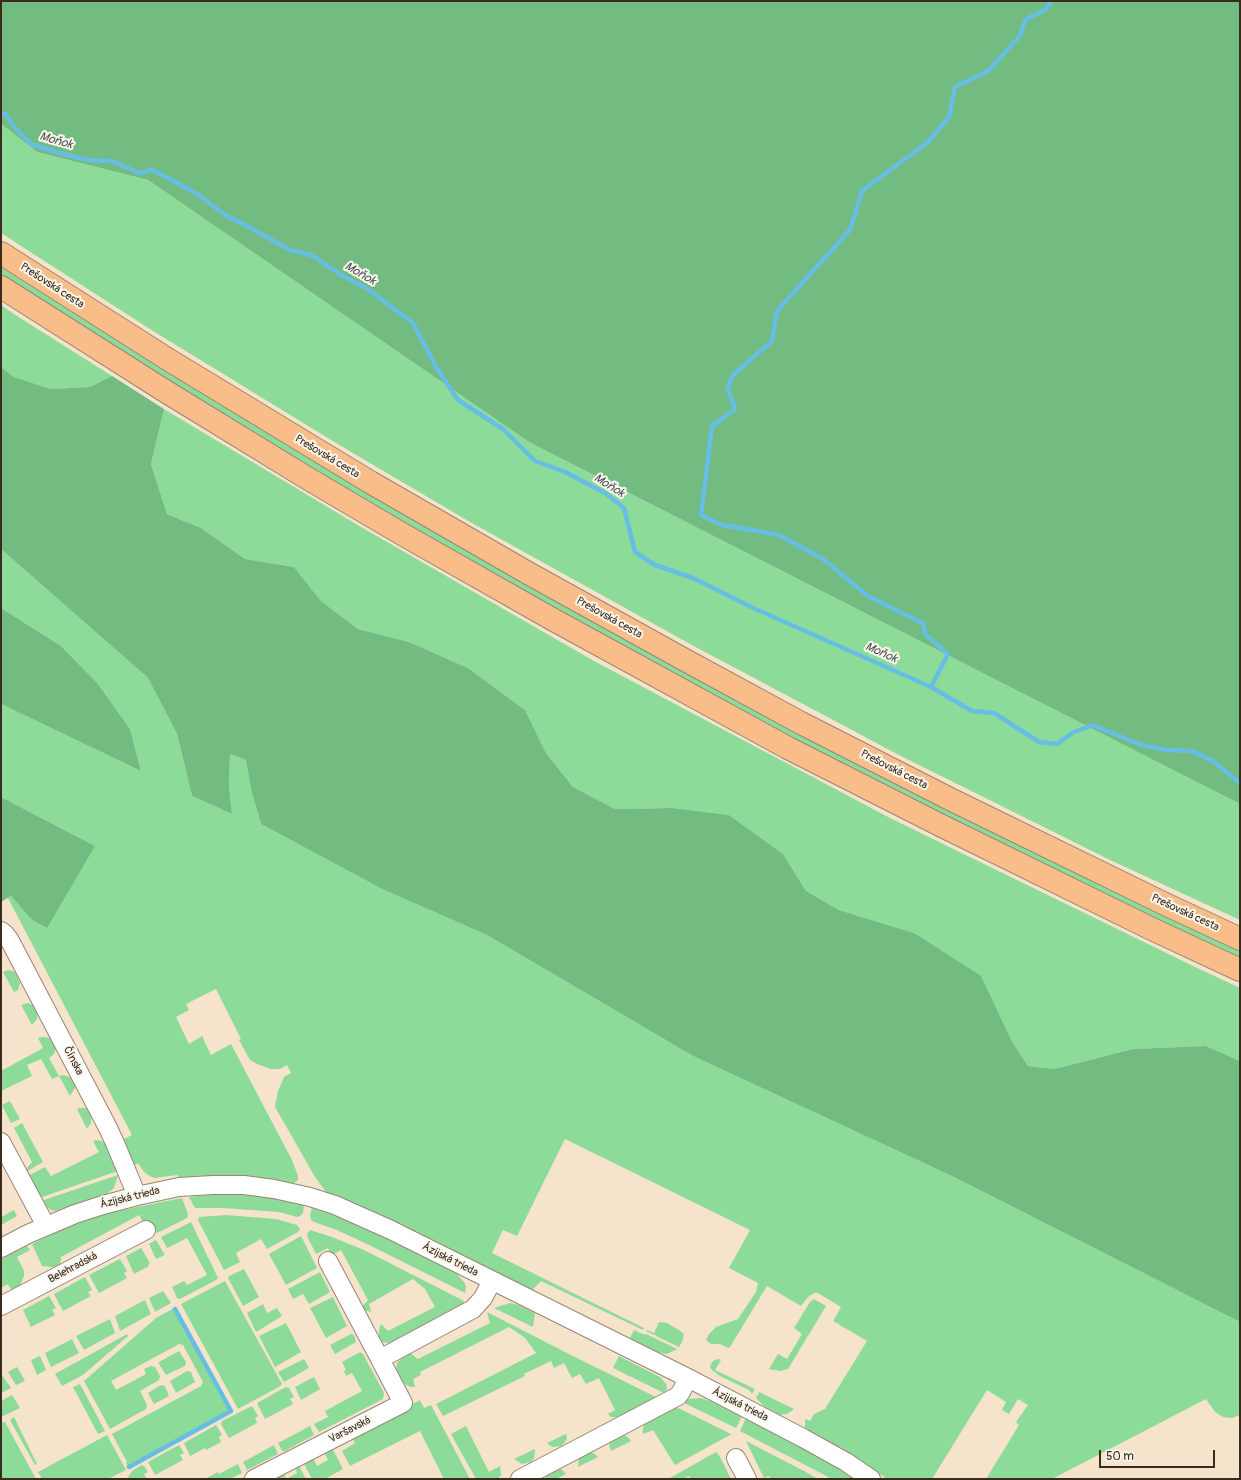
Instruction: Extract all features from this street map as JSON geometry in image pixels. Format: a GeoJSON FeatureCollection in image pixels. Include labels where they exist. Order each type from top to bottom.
{"type":"FeatureCollection","features":[{"type":"Feature","properties":{"kind":"highway","name":"Prešovská cesta"},"geometry":{"type":"LineString","coordinates":[[1,253],[168,360],[370,482],[617,622],[801,722],[939,793],[1165,904],[1240,939]]}},
{"type":"Feature","properties":{"kind":"highway"},"geometry":{"type":"LineString","coordinates":[[1,286],[165,391],[307,478],[552,619],[781,744],[914,812],[1154,930],[1240,970]]}},
{"type":"Feature","properties":{"kind":"street","name":"Čínska"},"geometry":{"type":"LineString","coordinates":[[1,931],[9,939],[107,1126],[136,1196]]}},
{"type":"Feature","properties":{"kind":"street"},"geometry":{"type":"LineString","coordinates":[[1,1142],[46,1226]]}},
{"type":"Feature","properties":{"kind":"street","name":"Ázijská trieda"},"geometry":{"type":"LineString","coordinates":[[1,1248],[46,1226],[103,1205],[179,1187],[213,1185],[259,1187],[290,1192],[335,1206],[390,1230],[688,1378],[803,1438],[846,1462],[871,1479]]}},
{"type":"Feature","properties":{"kind":"street","name":"Belehradská"},"geometry":{"type":"LineString","coordinates":[[1,1306],[146,1230]]}},
{"type":"Feature","properties":{"kind":"street","name":"Varšavská"},"geometry":{"type":"LineString","coordinates":[[254,1479],[403,1403],[328,1261]]}},
{"type":"Feature","properties":{"kind":"street"},"geometry":{"type":"LineString","coordinates":[[380,1359],[473,1309],[483,1298],[492,1281]]}},
{"type":"Feature","properties":{"kind":"street"},"geometry":{"type":"LineString","coordinates":[[520,1479],[678,1396],[688,1378]]}},
{"type":"Feature","properties":{"kind":"street"},"geometry":{"type":"LineString","coordinates":[[736,1458],[747,1479]]}},
{"type":"Feature","properties":{"kind":"green space"},"geometry":{"type":"Polygon","coordinates":[[[1,1],[1240,1],[1240,804],[529,442],[148,180],[37,152],[1,124],[1,1]]]}},
{"type":"Feature","properties":{"kind":"green space"},"geometry":{"type":"Polygon","coordinates":[[[1,124],[37,152],[148,180],[529,442],[1240,804],[1240,920],[1108,859],[899,755],[690,644],[470,522],[336,443],[153,331],[1,233],[1,124]]]}},
{"type":"Feature","properties":{"kind":"green space"},"geometry":{"type":"Polygon","coordinates":[[[1,265],[1033,851],[1240,950],[1240,960],[1030,858],[788,736],[524,592],[380,509],[162,377],[1,275],[1,265]]]}},
{"type":"Feature","properties":{"kind":"green space"},"geometry":{"type":"Polygon","coordinates":[[[1,305],[112,376],[90,387],[51,389],[14,377],[1,367],[1,305]]]}},
{"type":"Feature","properties":{"kind":"green space"},"geometry":{"type":"Polygon","coordinates":[[[1,367],[14,377],[51,389],[90,387],[112,376],[164,409],[151,464],[167,514],[201,528],[245,559],[294,567],[321,601],[358,629],[409,642],[468,668],[525,710],[546,753],[573,787],[615,809],[673,808],[729,815],[783,854],[806,891],[839,910],[914,933],[981,976],[1011,1040],[1028,1066],[1054,1069],[1133,1049],[1206,1046],[1240,1061],[1240,1322],[954,1177],[693,1056],[487,935],[382,889],[261,824],[251,790],[246,760],[230,754],[229,787],[232,814],[192,796],[177,734],[148,678],[1,549],[1,367]]]}},
{"type":"Feature","properties":{"kind":"green space"},"geometry":{"type":"Polygon","coordinates":[[[164,409],[361,527],[594,661],[890,818],[1240,988],[1240,1061],[1206,1046],[1133,1049],[1054,1069],[1028,1066],[1011,1040],[914,933],[839,910],[806,891],[783,854],[729,815],[673,808],[615,809],[573,787],[546,753],[525,710],[468,668],[409,642],[358,629],[321,601],[294,567],[245,559],[201,528],[167,514],[151,464],[164,409]]]}},
{"type":"Feature","properties":{"kind":"green space"},"geometry":{"type":"Polygon","coordinates":[[[1,549],[148,678],[177,734],[192,796],[232,814],[229,787],[230,754],[246,760],[251,790],[261,824],[382,889],[487,935],[693,1056],[954,1177],[1240,1322],[1240,1415],[1232,1418],[1223,1417],[1215,1412],[1206,1399],[1052,1479],[986,1479],[1019,1425],[1016,1422],[1028,1405],[1018,1399],[1009,1414],[1002,1410],[1006,1402],[987,1390],[932,1479],[887,1479],[855,1457],[805,1428],[805,1419],[810,1421],[814,1414],[825,1409],[867,1341],[833,1321],[841,1307],[818,1293],[814,1293],[807,1298],[801,1306],[767,1286],[730,1347],[728,1348],[720,1344],[711,1344],[706,1340],[709,1334],[716,1327],[738,1319],[756,1292],[758,1283],[729,1268],[750,1230],[565,1139],[517,1236],[503,1230],[492,1253],[644,1328],[643,1330],[541,1281],[531,1291],[376,1213],[326,1192],[315,1177],[275,1107],[278,1091],[284,1077],[291,1073],[287,1065],[280,1069],[271,1069],[250,1060],[239,1040],[241,1039],[216,989],[186,1004],[189,1010],[176,1017],[189,1044],[202,1036],[211,1055],[231,1044],[292,1160],[298,1180],[293,1184],[274,1180],[234,1176],[179,1178],[177,1175],[154,1178],[144,1172],[138,1163],[135,1165],[122,1140],[132,1135],[8,898],[11,896],[31,919],[95,846],[1,797],[1,704],[141,771],[130,729],[98,684],[61,646],[1,608],[1,549]]]}},
{"type":"Feature","properties":{"kind":"green space"},"geometry":{"type":"Polygon","coordinates":[[[1,608],[61,646],[98,684],[130,729],[141,771],[1,704],[1,608]]]}},
{"type":"Feature","properties":{"kind":"green space"},"geometry":{"type":"Polygon","coordinates":[[[1,797],[95,846],[47,928],[31,919],[11,896],[1,902],[1,797]]]}},
{"type":"Feature","properties":{"kind":"green space"},"geometry":{"type":"Polygon","coordinates":[[[8,970],[15,972],[20,983],[18,990],[14,992],[3,972],[8,970]]]}},
{"type":"Feature","properties":{"kind":"green space"},"geometry":{"type":"Polygon","coordinates":[[[28,1003],[37,1009],[38,1013],[37,1019],[32,1025],[21,1005],[28,1003]]]}},
{"type":"Feature","properties":{"kind":"green space"},"geometry":{"type":"Polygon","coordinates":[[[38,1038],[51,1038],[55,1044],[56,1048],[54,1054],[49,1058],[59,1076],[52,1079],[41,1059],[27,1065],[32,1076],[1,1091],[1,1071],[43,1048],[38,1038]]]}},
{"type":"Feature","properties":{"kind":"green space"},"geometry":{"type":"Polygon","coordinates":[[[63,1075],[70,1077],[76,1085],[70,1096],[59,1076],[63,1075]]]}},
{"type":"Feature","properties":{"kind":"green space"},"geometry":{"type":"Polygon","coordinates":[[[10,1101],[20,1119],[11,1123],[2,1105],[10,1101]]]}},
{"type":"Feature","properties":{"kind":"green space"},"geometry":{"type":"Polygon","coordinates":[[[86,1108],[91,1115],[91,1123],[87,1129],[77,1109],[86,1108]]]}},
{"type":"Feature","properties":{"kind":"green space"},"geometry":{"type":"Polygon","coordinates":[[[22,1123],[43,1162],[26,1172],[25,1170],[32,1162],[14,1128],[22,1123]]]}},
{"type":"Feature","properties":{"kind":"green space"},"geometry":{"type":"Polygon","coordinates":[[[93,1141],[102,1141],[108,1146],[118,1171],[39,1198],[28,1176],[45,1167],[51,1176],[99,1152],[93,1141]]]}},
{"type":"Feature","properties":{"kind":"green space"},"geometry":{"type":"Polygon","coordinates":[[[118,1175],[114,1188],[104,1196],[55,1211],[51,1210],[41,1201],[118,1175]]]}},
{"type":"Feature","properties":{"kind":"green space"},"geometry":{"type":"Polygon","coordinates":[[[216,1194],[250,1195],[283,1200],[304,1205],[303,1213],[297,1217],[279,1212],[222,1208],[195,1208],[189,1197],[216,1194]]]}},
{"type":"Feature","properties":{"kind":"green space"},"geometry":{"type":"Polygon","coordinates":[[[182,1198],[188,1214],[187,1218],[157,1233],[151,1221],[145,1225],[139,1215],[61,1257],[60,1268],[42,1266],[32,1244],[71,1225],[112,1212],[182,1198]]]}},
{"type":"Feature","properties":{"kind":"green space"},"geometry":{"type":"Polygon","coordinates":[[[312,1208],[340,1217],[379,1234],[457,1274],[464,1282],[466,1287],[465,1293],[369,1245],[337,1230],[314,1222],[311,1220],[310,1215],[312,1208]]]}},
{"type":"Feature","properties":{"kind":"green space"},"geometry":{"type":"Polygon","coordinates":[[[14,1210],[17,1216],[1,1225],[1,1217],[14,1210]]]}},
{"type":"Feature","properties":{"kind":"green space"},"geometry":{"type":"Polygon","coordinates":[[[226,1215],[276,1219],[297,1225],[300,1229],[298,1232],[267,1249],[261,1239],[236,1253],[240,1262],[224,1270],[198,1220],[199,1217],[226,1215]]]}},
{"type":"Feature","properties":{"kind":"green space"},"geometry":{"type":"Polygon","coordinates":[[[191,1222],[218,1278],[180,1299],[177,1298],[172,1287],[184,1281],[187,1285],[207,1275],[187,1238],[167,1248],[161,1237],[191,1222]]]}},
{"type":"Feature","properties":{"kind":"green space"},"geometry":{"type":"Polygon","coordinates":[[[310,1230],[364,1250],[464,1301],[463,1304],[460,1307],[389,1343],[381,1342],[377,1337],[379,1336],[381,1324],[388,1331],[435,1307],[425,1289],[413,1279],[369,1304],[371,1312],[360,1309],[368,1300],[341,1250],[331,1255],[328,1248],[316,1254],[307,1236],[310,1230]]]}},
{"type":"Feature","properties":{"kind":"green space"},"geometry":{"type":"Polygon","coordinates":[[[301,1236],[317,1268],[286,1285],[269,1254],[301,1236]]]}},
{"type":"Feature","properties":{"kind":"green space"},"geometry":{"type":"Polygon","coordinates":[[[156,1240],[165,1255],[156,1259],[149,1244],[156,1240]]]}},
{"type":"Feature","properties":{"kind":"green space"},"geometry":{"type":"Polygon","coordinates":[[[27,1246],[30,1250],[17,1257],[24,1271],[24,1276],[19,1288],[13,1293],[8,1284],[1,1288],[1,1259],[27,1246]]]}},
{"type":"Feature","properties":{"kind":"green space"},"geometry":{"type":"Polygon","coordinates":[[[141,1248],[150,1263],[148,1264],[149,1266],[134,1274],[126,1256],[141,1248]]]}},
{"type":"Feature","properties":{"kind":"green space"},"geometry":{"type":"Polygon","coordinates":[[[120,1259],[127,1271],[124,1273],[127,1278],[99,1293],[89,1275],[120,1259]]]}},
{"type":"Feature","properties":{"kind":"green space"},"geometry":{"type":"Polygon","coordinates":[[[244,1269],[259,1297],[243,1306],[228,1278],[229,1276],[244,1269]]]}},
{"type":"Feature","properties":{"kind":"green space"},"geometry":{"type":"Polygon","coordinates":[[[320,1272],[330,1292],[309,1304],[303,1294],[293,1299],[288,1289],[320,1272]]]}},
{"type":"Feature","properties":{"kind":"green space"},"geometry":{"type":"Polygon","coordinates":[[[85,1277],[92,1290],[88,1292],[91,1296],[63,1311],[54,1294],[85,1277]]]}},
{"type":"Feature","properties":{"kind":"green space"},"geometry":{"type":"Polygon","coordinates":[[[225,1281],[282,1384],[238,1409],[181,1304],[225,1281]]]}},
{"type":"Feature","properties":{"kind":"green space"},"geometry":{"type":"Polygon","coordinates":[[[163,1291],[171,1303],[155,1312],[149,1298],[163,1291]]]}},
{"type":"Feature","properties":{"kind":"green space"},"geometry":{"type":"Polygon","coordinates":[[[49,1296],[56,1308],[52,1310],[55,1315],[31,1327],[23,1310],[49,1296]]]}},
{"type":"Feature","properties":{"kind":"green space"},"geometry":{"type":"Polygon","coordinates":[[[333,1297],[347,1326],[326,1338],[310,1308],[333,1297]]]}},
{"type":"Feature","properties":{"kind":"green space"},"geometry":{"type":"Polygon","coordinates":[[[814,1299],[826,1306],[788,1369],[780,1371],[769,1369],[778,1354],[787,1359],[802,1334],[794,1328],[810,1302],[814,1299]]]}},
{"type":"Feature","properties":{"kind":"green space"},"geometry":{"type":"Polygon","coordinates":[[[145,1300],[151,1314],[120,1331],[115,1316],[145,1300]]]}},
{"type":"Feature","properties":{"kind":"green space"},"geometry":{"type":"Polygon","coordinates":[[[510,1303],[519,1305],[535,1313],[533,1327],[494,1308],[510,1303]]]}},
{"type":"Feature","properties":{"kind":"green space"},"geometry":{"type":"Polygon","coordinates":[[[263,1304],[267,1313],[277,1308],[282,1316],[256,1332],[247,1313],[263,1304]]]}},
{"type":"Feature","properties":{"kind":"green space"},"geometry":{"type":"Polygon","coordinates":[[[176,1307],[233,1411],[129,1468],[112,1434],[201,1386],[203,1382],[183,1345],[179,1344],[111,1381],[116,1390],[146,1374],[144,1369],[151,1366],[155,1367],[160,1376],[159,1380],[140,1391],[147,1405],[146,1409],[110,1429],[84,1381],[156,1318],[176,1307]]]}},
{"type":"Feature","properties":{"kind":"green space"},"geometry":{"type":"Polygon","coordinates":[[[487,1312],[656,1397],[618,1417],[611,1417],[608,1414],[615,1410],[599,1378],[586,1384],[580,1374],[572,1378],[564,1363],[554,1368],[551,1361],[524,1374],[525,1376],[443,1416],[436,1404],[536,1353],[525,1338],[509,1327],[420,1372],[421,1375],[413,1379],[415,1387],[404,1384],[398,1379],[396,1373],[397,1363],[409,1352],[418,1359],[490,1323],[487,1312]]]}},
{"type":"Feature","properties":{"kind":"green space"},"geometry":{"type":"Polygon","coordinates":[[[110,1319],[115,1333],[84,1350],[76,1336],[110,1319]]]}},
{"type":"Feature","properties":{"kind":"green space"},"geometry":{"type":"Polygon","coordinates":[[[659,1322],[667,1323],[684,1334],[679,1347],[656,1336],[655,1334],[654,1335],[646,1331],[647,1330],[654,1333],[659,1322]]]}},
{"type":"Feature","properties":{"kind":"green space"},"geometry":{"type":"Polygon","coordinates":[[[286,1323],[301,1352],[275,1367],[259,1336],[286,1323]]]}},
{"type":"Feature","properties":{"kind":"green space"},"geometry":{"type":"Polygon","coordinates":[[[634,1330],[677,1349],[667,1354],[652,1351],[629,1340],[634,1330]]]}},
{"type":"Feature","properties":{"kind":"green space"},"geometry":{"type":"Polygon","coordinates":[[[127,1334],[128,1336],[83,1375],[62,1386],[55,1374],[127,1334]]]}},
{"type":"Feature","properties":{"kind":"green space"},"geometry":{"type":"Polygon","coordinates":[[[351,1334],[354,1335],[356,1342],[335,1354],[330,1345],[351,1334]]]}},
{"type":"Feature","properties":{"kind":"green space"},"geometry":{"type":"Polygon","coordinates":[[[72,1339],[79,1353],[51,1367],[45,1353],[72,1339]]]}},
{"type":"Feature","properties":{"kind":"green space"},"geometry":{"type":"Polygon","coordinates":[[[179,1351],[186,1362],[185,1366],[166,1375],[159,1362],[179,1351]]]}},
{"type":"Feature","properties":{"kind":"green space"},"geometry":{"type":"Polygon","coordinates":[[[360,1352],[363,1354],[384,1393],[383,1399],[319,1432],[314,1424],[328,1417],[325,1411],[362,1391],[352,1373],[346,1376],[344,1371],[346,1370],[342,1362],[360,1352]]]}},
{"type":"Feature","properties":{"kind":"green space"},"geometry":{"type":"Polygon","coordinates":[[[40,1356],[46,1370],[37,1375],[31,1360],[40,1356]]]}},
{"type":"Feature","properties":{"kind":"green space"},"geometry":{"type":"Polygon","coordinates":[[[619,1356],[660,1377],[666,1384],[667,1389],[664,1393],[613,1368],[619,1356]]]}},
{"type":"Feature","properties":{"kind":"green space"},"geometry":{"type":"Polygon","coordinates":[[[304,1359],[309,1368],[284,1382],[278,1372],[304,1359]]]}},
{"type":"Feature","properties":{"kind":"green space"},"geometry":{"type":"Polygon","coordinates":[[[718,1359],[721,1360],[715,1370],[755,1389],[752,1394],[749,1390],[720,1376],[712,1370],[710,1367],[711,1364],[713,1361],[718,1359]]]}},
{"type":"Feature","properties":{"kind":"green space"},"geometry":{"type":"Polygon","coordinates":[[[17,1367],[25,1381],[16,1385],[8,1372],[17,1367]]]}},
{"type":"Feature","properties":{"kind":"green space"},"geometry":{"type":"Polygon","coordinates":[[[187,1371],[191,1372],[195,1382],[176,1393],[170,1381],[187,1371]]]}},
{"type":"Feature","properties":{"kind":"green space"},"geometry":{"type":"Polygon","coordinates":[[[2,1375],[11,1388],[1,1393],[1,1376],[2,1375]]]}},
{"type":"Feature","properties":{"kind":"green space"},"geometry":{"type":"Polygon","coordinates":[[[314,1377],[320,1389],[301,1400],[295,1387],[314,1377]]]}},
{"type":"Feature","properties":{"kind":"green space"},"geometry":{"type":"Polygon","coordinates":[[[80,1384],[105,1431],[98,1434],[73,1387],[80,1384]]]}},
{"type":"Feature","properties":{"kind":"green space"},"geometry":{"type":"Polygon","coordinates":[[[161,1385],[165,1386],[169,1396],[154,1404],[148,1393],[161,1385]]]}},
{"type":"Feature","properties":{"kind":"green space"},"geometry":{"type":"Polygon","coordinates":[[[286,1387],[289,1388],[294,1397],[290,1399],[293,1404],[265,1419],[257,1403],[286,1387]]]}},
{"type":"Feature","properties":{"kind":"green space"},"geometry":{"type":"Polygon","coordinates":[[[759,1392],[794,1409],[787,1414],[780,1415],[765,1407],[756,1398],[759,1392]]]}},
{"type":"Feature","properties":{"kind":"green space"},"geometry":{"type":"Polygon","coordinates":[[[12,1395],[20,1408],[1,1417],[1,1401],[12,1395]]]}},
{"type":"Feature","properties":{"kind":"green space"},"geometry":{"type":"Polygon","coordinates":[[[701,1398],[742,1416],[736,1428],[682,1402],[688,1399],[701,1398]]]}},
{"type":"Feature","properties":{"kind":"green space"},"geometry":{"type":"Polygon","coordinates":[[[420,1400],[424,1408],[431,1405],[470,1479],[444,1479],[420,1431],[350,1466],[342,1451],[355,1443],[352,1438],[420,1400]]]}},
{"type":"Feature","properties":{"kind":"green space"},"geometry":{"type":"Polygon","coordinates":[[[252,1406],[258,1416],[255,1418],[257,1423],[229,1438],[221,1424],[222,1421],[252,1406]]]}},
{"type":"Feature","properties":{"kind":"green space"},"geometry":{"type":"Polygon","coordinates":[[[674,1406],[731,1434],[675,1465],[653,1430],[643,1434],[644,1423],[674,1406]]]}},
{"type":"Feature","properties":{"kind":"green space"},"geometry":{"type":"Polygon","coordinates":[[[14,1417],[37,1464],[35,1465],[10,1420],[14,1417]]]}},
{"type":"Feature","properties":{"kind":"green space"},"geometry":{"type":"Polygon","coordinates":[[[746,1418],[815,1454],[855,1479],[832,1479],[740,1431],[746,1418]]]}},
{"type":"Feature","properties":{"kind":"green space"},"geometry":{"type":"Polygon","coordinates":[[[5,1422],[36,1479],[1,1479],[1,1423],[5,1422]]]}},
{"type":"Feature","properties":{"kind":"green space"},"geometry":{"type":"Polygon","coordinates":[[[216,1425],[222,1435],[219,1437],[221,1442],[190,1456],[184,1443],[216,1425]]]}},
{"type":"Feature","properties":{"kind":"green space"},"geometry":{"type":"Polygon","coordinates":[[[310,1426],[314,1435],[285,1451],[282,1451],[278,1443],[310,1426]]]}},
{"type":"Feature","properties":{"kind":"green space"},"geometry":{"type":"Polygon","coordinates":[[[466,1426],[489,1472],[500,1466],[501,1475],[498,1479],[476,1479],[451,1434],[466,1426]]]}},
{"type":"Feature","properties":{"kind":"green space"},"geometry":{"type":"Polygon","coordinates":[[[566,1434],[567,1438],[561,1446],[552,1447],[547,1443],[566,1434]]]}},
{"type":"Feature","properties":{"kind":"green space"},"geometry":{"type":"Polygon","coordinates":[[[107,1435],[126,1470],[108,1479],[42,1479],[38,1472],[107,1435]]]}},
{"type":"Feature","properties":{"kind":"green space"},"geometry":{"type":"Polygon","coordinates":[[[619,1435],[628,1437],[631,1441],[611,1451],[609,1445],[611,1441],[619,1435]]]}},
{"type":"Feature","properties":{"kind":"green space"},"geometry":{"type":"Polygon","coordinates":[[[746,1441],[818,1479],[771,1479],[769,1476],[764,1478],[746,1441]]]}},
{"type":"Feature","properties":{"kind":"green space"},"geometry":{"type":"Polygon","coordinates":[[[179,1445],[184,1453],[180,1455],[183,1460],[155,1475],[148,1462],[179,1445]]]}},
{"type":"Feature","properties":{"kind":"green space"},"geometry":{"type":"Polygon","coordinates":[[[274,1445],[278,1454],[247,1470],[243,1462],[274,1445]]]}},
{"type":"Feature","properties":{"kind":"green space"},"geometry":{"type":"Polygon","coordinates":[[[332,1448],[343,1469],[325,1479],[312,1479],[303,1462],[313,1458],[317,1466],[328,1460],[324,1452],[332,1448]]]}},
{"type":"Feature","properties":{"kind":"green space"},"geometry":{"type":"Polygon","coordinates":[[[535,1449],[534,1458],[531,1462],[522,1464],[514,1459],[535,1449]]]}},
{"type":"Feature","properties":{"kind":"green space"},"geometry":{"type":"Polygon","coordinates":[[[589,1451],[598,1457],[578,1467],[579,1458],[589,1451]]]}},
{"type":"Feature","properties":{"kind":"green space"},"geometry":{"type":"Polygon","coordinates":[[[716,1452],[731,1479],[691,1479],[689,1476],[683,1479],[668,1479],[716,1452]]]}},
{"type":"Feature","properties":{"kind":"green space"},"geometry":{"type":"Polygon","coordinates":[[[238,1464],[242,1473],[230,1479],[205,1479],[218,1472],[219,1474],[238,1464]]]}},
{"type":"Feature","properties":{"kind":"green space"},"geometry":{"type":"Polygon","coordinates":[[[142,1465],[148,1472],[144,1474],[147,1479],[127,1479],[132,1471],[142,1465]]]}},
{"type":"Feature","properties":{"kind":"green space"},"geometry":{"type":"Polygon","coordinates":[[[299,1466],[306,1479],[286,1479],[297,1473],[295,1468],[299,1466]]]}},
{"type":"Feature","properties":{"kind":"green space"},"geometry":{"type":"Polygon","coordinates":[[[558,1468],[566,1474],[556,1479],[546,1479],[546,1474],[558,1468]]]}},
{"type":"Feature","properties":{"kind":"green space"},"geometry":{"type":"Polygon","coordinates":[[[284,1473],[286,1479],[272,1479],[284,1473]]]}},
{"type":"Feature","properties":{"kind":"waterway"},"geometry":{"type":"LineString","coordinates":[[931,687],[948,654],[925,634],[924,624],[868,596],[823,559],[779,535],[722,525],[701,515],[712,426],[735,409],[728,389],[732,376],[772,341],[777,311],[850,230],[862,191],[928,142],[949,117],[955,87],[988,71],[1020,36],[1026,19],[1045,10],[1051,1]]}},
{"type":"Feature","properties":{"kind":"waterway","name":"Moňok"},"geometry":{"type":"LineString","coordinates":[[1,113],[5,114],[17,130],[31,144],[88,160],[112,161],[139,173],[153,170],[199,195],[225,215],[288,249],[313,256],[341,275],[366,288],[413,323],[436,367],[458,400],[503,429],[535,461],[565,472],[605,493],[624,508],[635,552],[655,565],[693,578],[751,607],[931,687],[972,711],[994,713],[1039,742],[1057,744],[1074,732],[1093,725],[1141,745],[1167,750],[1192,751],[1213,761],[1240,783]]}},
{"type":"Feature","properties":{"kind":"waterway"},"geometry":{"type":"LineString","coordinates":[[129,1467],[231,1411],[175,1309]]}}]}
